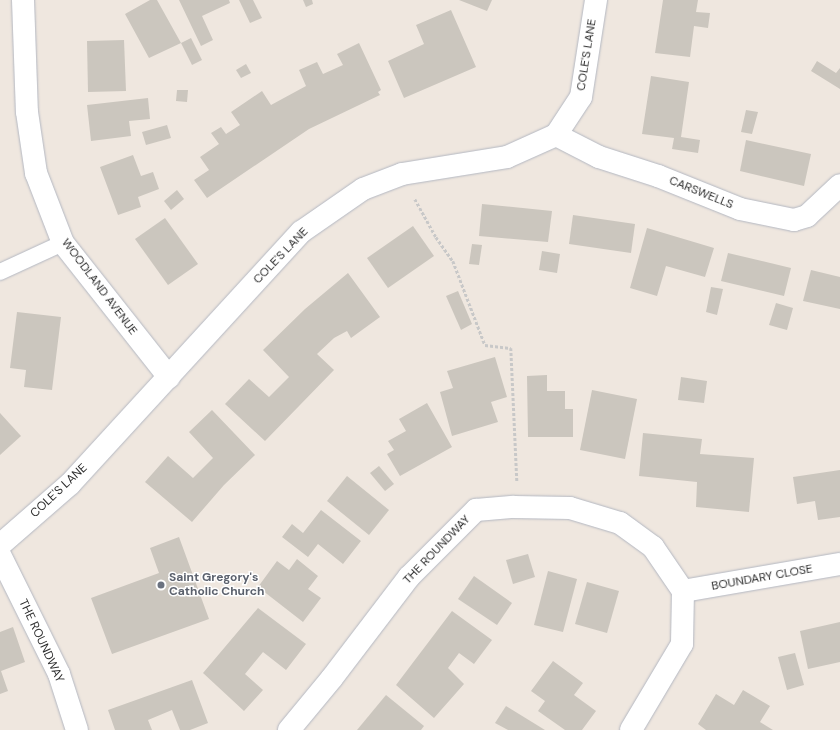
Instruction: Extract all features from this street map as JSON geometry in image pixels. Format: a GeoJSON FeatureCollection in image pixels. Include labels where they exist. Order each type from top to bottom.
{"type":"FeatureCollection","features":[{"type":"Feature","properties":{"kind":"street","name":"WOODLAND AVENUE"},"geometry":{"type":"LineString","coordinates":[[23,0],[27,112],[36,173],[63,243],[169,377]]}},
{"type":"Feature","properties":{"kind":"street","name":"COLE'S LANE"},"geometry":{"type":"LineString","coordinates":[[0,545],[70,484],[301,232],[362,189],[402,174],[507,157],[556,136],[581,97],[596,0]]}},
{"type":"Feature","properties":{"kind":"street","name":"CARSWELLS"},"geometry":{"type":"LineString","coordinates":[[556,136],[599,157],[658,176],[740,209],[794,220],[807,216],[840,185]]}},
{"type":"Feature","properties":{"kind":"street","name":"THE ROUNDWAY"},"geometry":{"type":"LineString","coordinates":[[289,730],[332,678],[409,577],[476,510],[514,507],[570,508],[620,523],[653,547],[683,591]]}},
{"type":"Feature","properties":{"kind":"street","name":"THE ROUNDWAY"},"geometry":{"type":"LineString","coordinates":[[0,554],[58,674],[77,730]]}},
{"type":"Feature","properties":{"kind":"street","name":"BOUNDARY CLOSE"},"geometry":{"type":"LineString","coordinates":[[683,591],[840,564]]}},
{"type":"Feature","properties":{"kind":"street"},"geometry":{"type":"LineString","coordinates":[[631,730],[682,644],[683,591]]}},
{"type":"Feature","properties":{"kind":"lane"},"geometry":{"type":"LineString","coordinates":[[0,272],[63,243]]}},
{"type":"Feature","properties":{"kind":"path"},"geometry":{"type":"LineString","coordinates":[[402,174],[436,237],[454,261],[458,276],[465,286],[485,345],[511,348],[518,490],[514,507]]}},
{"type":"Feature","properties":{"kind":"building"},"geometry":{"type":"Polygon","coordinates":[[[150,0],[157,0],[181,43],[149,58],[125,14],[150,0]]]}},
{"type":"Feature","properties":{"kind":"building"},"geometry":{"type":"Polygon","coordinates":[[[179,0],[229,0],[230,3],[202,16],[213,40],[201,46],[179,0]]]}},
{"type":"Feature","properties":{"kind":"building"},"geometry":{"type":"Polygon","coordinates":[[[239,0],[253,0],[262,18],[250,23],[239,0]]]}},
{"type":"Feature","properties":{"kind":"building"},"geometry":{"type":"Polygon","coordinates":[[[303,0],[312,0],[313,4],[306,7],[303,0]]]}},
{"type":"Feature","properties":{"kind":"building"},"geometry":{"type":"Polygon","coordinates":[[[459,0],[492,0],[487,11],[459,0]]]}},
{"type":"Feature","properties":{"kind":"building"},"geometry":{"type":"Polygon","coordinates":[[[663,0],[698,0],[696,12],[710,13],[708,28],[694,26],[690,57],[655,53],[663,0]]]}},
{"type":"Feature","properties":{"kind":"building"},"geometry":{"type":"Polygon","coordinates":[[[451,10],[476,67],[404,98],[388,61],[424,44],[416,25],[451,10]]]}},
{"type":"Feature","properties":{"kind":"building"},"geometry":{"type":"Polygon","coordinates":[[[191,38],[202,60],[192,65],[181,43],[191,38]]]}},
{"type":"Feature","properties":{"kind":"building"},"geometry":{"type":"Polygon","coordinates":[[[124,40],[126,91],[88,92],[87,41],[124,40]]]}},
{"type":"Feature","properties":{"kind":"building"},"geometry":{"type":"Polygon","coordinates":[[[359,43],[381,90],[378,92],[380,95],[309,129],[207,198],[194,180],[209,170],[200,157],[219,144],[211,133],[221,127],[226,134],[240,125],[231,112],[262,91],[271,105],[306,86],[299,70],[317,62],[323,74],[343,65],[337,54],[359,43]]]}},
{"type":"Feature","properties":{"kind":"building"},"geometry":{"type":"Polygon","coordinates":[[[817,61],[836,73],[840,68],[840,89],[811,71],[817,61]]]}},
{"type":"Feature","properties":{"kind":"building"},"geometry":{"type":"Polygon","coordinates":[[[246,64],[251,73],[241,78],[236,70],[246,64]]]}},
{"type":"Feature","properties":{"kind":"building"},"geometry":{"type":"Polygon","coordinates":[[[651,76],[689,82],[681,137],[700,140],[698,153],[672,149],[674,138],[642,134],[651,76]]]}},
{"type":"Feature","properties":{"kind":"building"},"geometry":{"type":"Polygon","coordinates":[[[177,90],[188,90],[187,102],[176,101],[177,90]]]}},
{"type":"Feature","properties":{"kind":"building"},"geometry":{"type":"Polygon","coordinates":[[[148,98],[150,119],[129,121],[131,136],[91,141],[87,105],[148,98]]]}},
{"type":"Feature","properties":{"kind":"building"},"geometry":{"type":"Polygon","coordinates":[[[746,110],[758,112],[752,134],[741,132],[746,110]]]}},
{"type":"Feature","properties":{"kind":"building"},"geometry":{"type":"Polygon","coordinates":[[[167,125],[171,138],[146,145],[142,132],[167,125]]]}},
{"type":"Feature","properties":{"kind":"building"},"geometry":{"type":"Polygon","coordinates":[[[746,140],[811,154],[804,186],[740,171],[746,140]]]}},
{"type":"Feature","properties":{"kind":"building"},"geometry":{"type":"Polygon","coordinates":[[[133,155],[141,176],[153,172],[159,189],[138,197],[141,207],[118,215],[100,167],[133,155]]]}},
{"type":"Feature","properties":{"kind":"building"},"geometry":{"type":"Polygon","coordinates":[[[177,190],[184,199],[171,210],[164,201],[177,190]]]}},
{"type":"Feature","properties":{"kind":"building"},"geometry":{"type":"Polygon","coordinates":[[[482,204],[552,211],[548,242],[479,236],[482,204]]]}},
{"type":"Feature","properties":{"kind":"building"},"geometry":{"type":"Polygon","coordinates":[[[573,215],[635,224],[631,253],[569,244],[573,215]]]}},
{"type":"Feature","properties":{"kind":"building"},"geometry":{"type":"Polygon","coordinates":[[[165,218],[198,264],[168,285],[135,239],[165,218]]]}},
{"type":"Feature","properties":{"kind":"building"},"geometry":{"type":"Polygon","coordinates":[[[413,226],[434,256],[388,288],[367,258],[413,226]]]}},
{"type":"Feature","properties":{"kind":"building"},"geometry":{"type":"Polygon","coordinates":[[[647,228],[714,248],[705,277],[666,266],[657,296],[630,288],[647,228]]]}},
{"type":"Feature","properties":{"kind":"building"},"geometry":{"type":"Polygon","coordinates":[[[472,244],[482,245],[479,265],[469,264],[472,244]]]}},
{"type":"Feature","properties":{"kind":"building"},"geometry":{"type":"Polygon","coordinates":[[[542,251],[560,254],[557,273],[539,270],[542,251]]]}},
{"type":"Feature","properties":{"kind":"building"},"geometry":{"type":"Polygon","coordinates":[[[728,253],[791,268],[784,296],[721,281],[728,253]]]}},
{"type":"Feature","properties":{"kind":"building"},"geometry":{"type":"Polygon","coordinates":[[[811,270],[840,277],[840,309],[803,301],[811,270]]]}},
{"type":"Feature","properties":{"kind":"building"},"geometry":{"type":"Polygon","coordinates":[[[348,273],[380,317],[351,338],[347,331],[334,338],[317,354],[334,370],[265,441],[225,404],[249,379],[269,397],[289,377],[263,350],[305,309],[348,273]]]}},
{"type":"Feature","properties":{"kind":"building"},"geometry":{"type":"Polygon","coordinates":[[[711,287],[723,289],[717,315],[706,312],[711,287]]]}},
{"type":"Feature","properties":{"kind":"building"},"geometry":{"type":"Polygon","coordinates":[[[458,291],[472,324],[461,330],[446,296],[458,291]]]}},
{"type":"Feature","properties":{"kind":"building"},"geometry":{"type":"Polygon","coordinates":[[[776,303],[793,308],[787,330],[769,325],[776,303]]]}},
{"type":"Feature","properties":{"kind":"building"},"geometry":{"type":"Polygon","coordinates":[[[17,312],[61,317],[52,390],[24,387],[26,370],[10,368],[17,312]]]}},
{"type":"Feature","properties":{"kind":"building"},"geometry":{"type":"Polygon","coordinates":[[[495,357],[507,397],[491,402],[498,422],[452,436],[440,392],[453,388],[447,371],[495,357]]]}},
{"type":"Feature","properties":{"kind":"building"},"geometry":{"type":"Polygon","coordinates":[[[547,375],[547,391],[565,391],[565,409],[573,409],[573,437],[528,437],[527,376],[547,375]]]}},
{"type":"Feature","properties":{"kind":"building"},"geometry":{"type":"Polygon","coordinates":[[[681,377],[707,381],[704,403],[678,400],[681,377]]]}},
{"type":"Feature","properties":{"kind":"building"},"geometry":{"type":"Polygon","coordinates":[[[592,390],[637,399],[625,459],[580,450],[592,390]]]}},
{"type":"Feature","properties":{"kind":"building"},"geometry":{"type":"Polygon","coordinates":[[[427,403],[452,447],[400,476],[387,454],[394,450],[388,441],[406,431],[399,419],[427,403]]]}},
{"type":"Feature","properties":{"kind":"building"},"geometry":{"type":"Polygon","coordinates":[[[212,410],[255,455],[224,485],[192,522],[145,482],[168,456],[193,478],[213,458],[189,432],[212,410]]]}},
{"type":"Feature","properties":{"kind":"building"},"geometry":{"type":"Polygon","coordinates":[[[0,413],[21,436],[0,455],[0,413]]]}},
{"type":"Feature","properties":{"kind":"building"},"geometry":{"type":"Polygon","coordinates":[[[643,433],[702,439],[700,454],[754,458],[749,512],[696,507],[697,482],[639,476],[643,433]]]}},
{"type":"Feature","properties":{"kind":"building"},"geometry":{"type":"Polygon","coordinates":[[[379,466],[394,484],[385,491],[370,473],[379,466]]]}},
{"type":"Feature","properties":{"kind":"building"},"geometry":{"type":"Polygon","coordinates":[[[840,470],[840,517],[818,520],[815,501],[797,504],[793,477],[840,470]]]}},
{"type":"Feature","properties":{"kind":"building"},"geometry":{"type":"Polygon","coordinates":[[[347,476],[389,510],[369,535],[327,501],[347,476]]]}},
{"type":"Feature","properties":{"kind":"building"},"geometry":{"type":"Polygon","coordinates":[[[321,510],[361,541],[343,564],[318,544],[308,557],[282,537],[292,524],[303,533],[321,510]]]}},
{"type":"Feature","properties":{"kind":"building","name":"Saint Gregory's Catholic Church"},"geometry":{"type":"Polygon","coordinates":[[[179,537],[209,619],[112,654],[91,598],[159,573],[150,548],[179,537]]]}},
{"type":"Feature","properties":{"kind":"building"},"geometry":{"type":"Polygon","coordinates":[[[528,554],[535,577],[513,584],[506,560],[528,554]]]}},
{"type":"Feature","properties":{"kind":"building"},"geometry":{"type":"Polygon","coordinates":[[[297,559],[318,576],[308,589],[321,598],[303,622],[258,587],[277,561],[289,570],[297,559]]]}},
{"type":"Feature","properties":{"kind":"building"},"geometry":{"type":"Polygon","coordinates":[[[548,571],[577,579],[563,632],[534,625],[548,571]]]}},
{"type":"Feature","properties":{"kind":"building"},"geometry":{"type":"Polygon","coordinates":[[[474,576],[512,603],[497,625],[458,599],[474,576]]]}},
{"type":"Feature","properties":{"kind":"building"},"geometry":{"type":"Polygon","coordinates":[[[587,582],[619,591],[607,633],[575,624],[587,582]]]}},
{"type":"Feature","properties":{"kind":"building"},"geometry":{"type":"Polygon","coordinates":[[[258,608],[306,644],[286,670],[263,652],[245,674],[263,690],[244,711],[203,673],[258,608]]]}},
{"type":"Feature","properties":{"kind":"building"},"geometry":{"type":"Polygon","coordinates":[[[452,611],[492,640],[474,664],[459,653],[448,668],[464,684],[434,718],[396,685],[452,611]]]}},
{"type":"Feature","properties":{"kind":"building"},"geometry":{"type":"Polygon","coordinates":[[[840,622],[840,662],[808,669],[800,631],[840,622]]]}},
{"type":"Feature","properties":{"kind":"building"},"geometry":{"type":"Polygon","coordinates":[[[13,627],[25,662],[1,671],[8,691],[0,694],[0,632],[13,627]]]}},
{"type":"Feature","properties":{"kind":"building"},"geometry":{"type":"Polygon","coordinates":[[[795,653],[804,685],[787,690],[778,657],[795,653]]]}},
{"type":"Feature","properties":{"kind":"building"},"geometry":{"type":"Polygon","coordinates":[[[553,661],[583,683],[574,695],[596,711],[582,730],[565,730],[538,711],[545,701],[531,691],[553,661]]]}},
{"type":"Feature","properties":{"kind":"building"},"geometry":{"type":"Polygon","coordinates":[[[192,680],[208,723],[190,730],[180,730],[172,710],[148,720],[152,730],[115,730],[108,710],[192,680]]]}},
{"type":"Feature","properties":{"kind":"building"},"geometry":{"type":"Polygon","coordinates":[[[743,690],[770,706],[760,722],[773,730],[706,730],[698,724],[716,694],[734,705],[743,690]]]}},
{"type":"Feature","properties":{"kind":"building"},"geometry":{"type":"Polygon","coordinates":[[[386,695],[424,726],[421,730],[357,730],[386,695]]]}},
{"type":"Feature","properties":{"kind":"building"},"geometry":{"type":"Polygon","coordinates":[[[506,706],[545,730],[508,730],[495,723],[506,706]]]}},
{"type":"Feature","properties":{"kind":"place","name":"Saint Gregory's Catholic Church"},"geometry":{"type":"Point","coordinates":[161,585]}}]}
